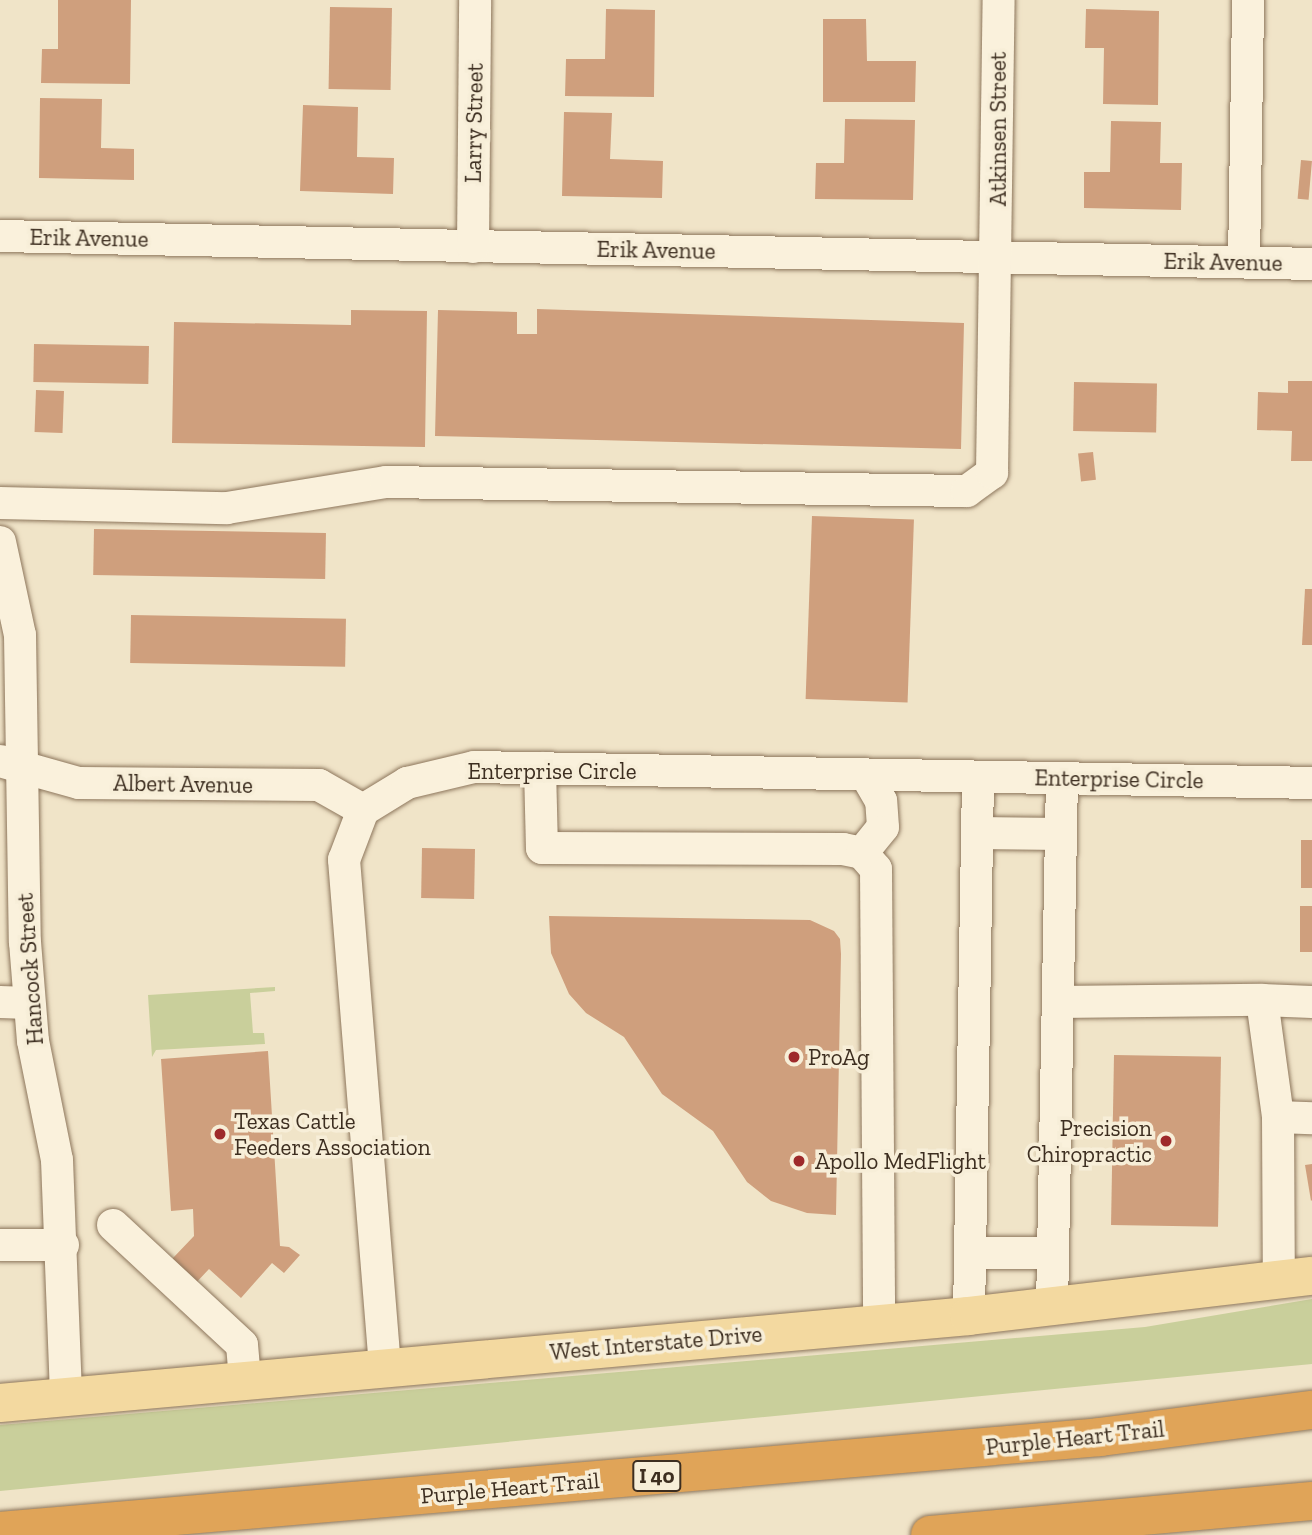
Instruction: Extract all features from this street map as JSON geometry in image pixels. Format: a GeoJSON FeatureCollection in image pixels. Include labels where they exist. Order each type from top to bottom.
{"type":"FeatureCollection","features":[{"type":"Feature","properties":{"kind":"highway","name":"Purple Heart Trail"},"geometry":{"type":"LineString","coordinates":[[0,1531],[1100,1437],[1312,1410]]}},
{"type":"Feature","properties":{"kind":"highway"},"geometry":{"type":"LineString","coordinates":[[930,1535],[1312,1501]]}},
{"type":"Feature","properties":{"kind":"main road","name":"West Interstate Drive"},"geometry":{"type":"LineString","coordinates":[[0,1403],[969,1316],[1295,1279]]}},
{"type":"Feature","properties":{"kind":"street","name":"Larry Street"},"geometry":{"type":"LineString","coordinates":[[473,247],[475,0]]}},
{"type":"Feature","properties":{"kind":"street","name":"Atkinsen Street"},"geometry":{"type":"LineString","coordinates":[[0,503],[227,508],[386,482],[967,491],[992,473],[999,0]]}},
{"type":"Feature","properties":{"kind":"street"},"geometry":{"type":"LineString","coordinates":[[1244,262],[1248,0]]}},
{"type":"Feature","properties":{"kind":"street","name":"Erik Avenue"},"geometry":{"type":"LineString","coordinates":[[0,236],[1312,264]]}},
{"type":"Feature","properties":{"kind":"street","name":"Hancock Street"},"geometry":{"type":"LineString","coordinates":[[0,542],[20,635],[12,765],[15,1002],[57,1160],[63,1245],[66,1397]]}},
{"type":"Feature","properties":{"kind":"street","name":"Albert Avenue"},"geometry":{"type":"LineString","coordinates":[[12,765],[79,783],[319,785],[363,810]]}},
{"type":"Feature","properties":{"kind":"street","name":"Enterprise Circle"},"geometry":{"type":"LineString","coordinates":[[363,810],[407,783],[474,767],[1312,783]]}},
{"type":"Feature","properties":{"kind":"street"},"geometry":{"type":"LineString","coordinates":[[540,768],[542,848],[782,846],[862,853],[876,869],[879,1324]]}},
{"type":"Feature","properties":{"kind":"street"},"geometry":{"type":"LineString","coordinates":[[862,853],[883,827],[881,801],[866,775]]}},
{"type":"Feature","properties":{"kind":"street"},"geometry":{"type":"LineString","coordinates":[[969,1316],[978,777]]}},
{"type":"Feature","properties":{"kind":"street"},"geometry":{"type":"LineString","coordinates":[[1052,1308],[1062,778]]}},
{"type":"Feature","properties":{"kind":"street"},"geometry":{"type":"LineString","coordinates":[[363,810],[344,860],[385,1367]]}},
{"type":"Feature","properties":{"kind":"street"},"geometry":{"type":"LineString","coordinates":[[977,833],[1061,834]]}},
{"type":"Feature","properties":{"kind":"street"},"geometry":{"type":"LineString","coordinates":[[1262,1000],[1278,1116],[1295,1279]]}},
{"type":"Feature","properties":{"kind":"street"},"geometry":{"type":"LineString","coordinates":[[1058,1002],[1312,1002]]}},
{"type":"Feature","properties":{"kind":"street"},"geometry":{"type":"LineString","coordinates":[[1278,1116],[1312,1118]]}},
{"type":"Feature","properties":{"kind":"street"},"geometry":{"type":"LineString","coordinates":[[113,1226],[242,1345],[245,1380]]}},
{"type":"Feature","properties":{"kind":"street"},"geometry":{"type":"LineString","coordinates":[[0,1245],[63,1245]]}},
{"type":"Feature","properties":{"kind":"street"},"geometry":{"type":"LineString","coordinates":[[970,1253],[1053,1253]]}},
{"type":"Feature","properties":{"kind":"green space"},"geometry":{"type":"Polygon","coordinates":[[[275,987],[275,991],[250,993],[253,1033],[264,1033],[265,1044],[156,1050],[152,1057],[148,995],[275,987]]]}},
{"type":"Feature","properties":{"kind":"green space"},"geometry":{"type":"Polygon","coordinates":[[[1312,1299],[1312,1364],[0,1491],[0,1425],[1145,1327],[1312,1299]]]}},
{"type":"Feature","properties":{"kind":"building"},"geometry":{"type":"Polygon","coordinates":[[[58,0],[131,0],[130,84],[41,83],[42,49],[58,49],[58,0]]]}},
{"type":"Feature","properties":{"kind":"building"},"geometry":{"type":"Polygon","coordinates":[[[330,7],[392,8],[391,90],[329,89],[330,7]]]}},
{"type":"Feature","properties":{"kind":"building"},"geometry":{"type":"Polygon","coordinates":[[[606,9],[655,10],[654,97],[565,96],[566,59],[605,59],[606,9]]]}},
{"type":"Feature","properties":{"kind":"building"},"geometry":{"type":"Polygon","coordinates":[[[1086,9],[1159,11],[1158,105],[1103,104],[1104,48],[1085,48],[1086,9]]]}},
{"type":"Feature","properties":{"kind":"building"},"geometry":{"type":"Polygon","coordinates":[[[823,19],[866,19],[867,61],[916,61],[915,102],[823,102],[823,19]]]}},
{"type":"Feature","properties":{"kind":"building"},"geometry":{"type":"Polygon","coordinates":[[[40,98],[102,99],[101,148],[134,149],[134,180],[39,178],[40,98]]]}},
{"type":"Feature","properties":{"kind":"building"},"geometry":{"type":"Polygon","coordinates":[[[303,105],[358,107],[357,157],[394,158],[393,194],[300,191],[303,105]]]}},
{"type":"Feature","properties":{"kind":"building"},"geometry":{"type":"Polygon","coordinates":[[[564,112],[612,113],[610,159],[663,161],[662,198],[562,196],[564,112]]]}},
{"type":"Feature","properties":{"kind":"building"},"geometry":{"type":"Polygon","coordinates":[[[845,119],[915,120],[913,200],[815,199],[816,163],[844,163],[845,119]]]}},
{"type":"Feature","properties":{"kind":"building"},"geometry":{"type":"Polygon","coordinates":[[[1111,121],[1161,122],[1160,163],[1182,163],[1181,210],[1084,208],[1084,172],[1110,172],[1111,121]]]}},
{"type":"Feature","properties":{"kind":"building"},"geometry":{"type":"Polygon","coordinates":[[[1301,160],[1312,161],[1309,200],[1298,199],[1301,160]]]}},
{"type":"Feature","properties":{"kind":"building"},"geometry":{"type":"Polygon","coordinates":[[[537,309],[964,323],[961,449],[435,436],[438,310],[517,312],[517,334],[537,334],[537,309]]]}},
{"type":"Feature","properties":{"kind":"building"},"geometry":{"type":"Polygon","coordinates":[[[351,310],[427,311],[425,447],[172,443],[174,322],[351,325],[351,310]]]}},
{"type":"Feature","properties":{"kind":"building"},"geometry":{"type":"Polygon","coordinates":[[[34,344],[149,346],[148,384],[33,382],[34,344]]]}},
{"type":"Feature","properties":{"kind":"building"},"geometry":{"type":"Polygon","coordinates":[[[1288,381],[1312,381],[1312,461],[1291,461],[1292,431],[1257,430],[1258,392],[1288,393],[1288,381]]]}},
{"type":"Feature","properties":{"kind":"building"},"geometry":{"type":"Polygon","coordinates":[[[1074,382],[1157,383],[1156,432],[1073,431],[1074,382]]]}},
{"type":"Feature","properties":{"kind":"building"},"geometry":{"type":"Polygon","coordinates":[[[36,390],[64,391],[63,433],[35,432],[36,390]]]}},
{"type":"Feature","properties":{"kind":"building"},"geometry":{"type":"Polygon","coordinates":[[[1093,452],[1096,480],[1081,481],[1078,454],[1093,452]]]}},
{"type":"Feature","properties":{"kind":"building"},"geometry":{"type":"Polygon","coordinates":[[[812,516],[914,520],[908,702],[806,699],[812,516]]]}},
{"type":"Feature","properties":{"kind":"building"},"geometry":{"type":"Polygon","coordinates":[[[94,529],[326,533],[325,579],[93,575],[94,529]]]}},
{"type":"Feature","properties":{"kind":"building"},"geometry":{"type":"Polygon","coordinates":[[[1305,589],[1312,589],[1312,645],[1302,645],[1305,589]]]}},
{"type":"Feature","properties":{"kind":"building"},"geometry":{"type":"Polygon","coordinates":[[[131,615],[346,619],[345,667],[130,663],[131,615]]]}},
{"type":"Feature","properties":{"kind":"building"},"geometry":{"type":"Polygon","coordinates":[[[1301,840],[1312,840],[1312,888],[1301,888],[1301,840]]]}},
{"type":"Feature","properties":{"kind":"building"},"geometry":{"type":"Polygon","coordinates":[[[422,848],[475,849],[474,899],[421,898],[422,848]]]}},
{"type":"Feature","properties":{"kind":"building"},"geometry":{"type":"Polygon","coordinates":[[[1300,906],[1312,906],[1312,952],[1300,952],[1300,906]]]}},
{"type":"Feature","properties":{"kind":"building"},"geometry":{"type":"Polygon","coordinates":[[[549,916],[810,920],[834,931],[840,939],[841,954],[836,1215],[807,1213],[771,1201],[747,1182],[713,1131],[662,1094],[624,1037],[586,1013],[569,994],[551,953],[549,916]]]}},
{"type":"Feature","properties":{"kind":"building","name":"Texas Cattle Feeders Association"},"geometry":{"type":"Polygon","coordinates":[[[268,1051],[280,1246],[289,1247],[300,1255],[284,1273],[272,1263],[241,1298],[209,1269],[177,1303],[173,1258],[194,1236],[193,1209],[171,1211],[161,1059],[268,1051]]]}},
{"type":"Feature","properties":{"kind":"building","name":"Precision Chiropractic"},"geometry":{"type":"Polygon","coordinates":[[[1114,1055],[1221,1057],[1218,1227],[1111,1225],[1114,1055]]]}},
{"type":"Feature","properties":{"kind":"building"},"geometry":{"type":"Polygon","coordinates":[[[1312,1164],[1312,1200],[1311,1201],[1305,1165],[1312,1164]]]}},
{"type":"Feature","properties":{"kind":"place","name":"ProAg"},"geometry":{"type":"Point","coordinates":[794,1057]}},
{"type":"Feature","properties":{"kind":"place","name":"Texas Cattle Feeders Association"},"geometry":{"type":"Point","coordinates":[220,1134]}},
{"type":"Feature","properties":{"kind":"place","name":"Precision Chiropractic"},"geometry":{"type":"Point","coordinates":[1166,1141]}},
{"type":"Feature","properties":{"kind":"place","name":"Apollo MedFlight"},"geometry":{"type":"Point","coordinates":[799,1161]}}]}
